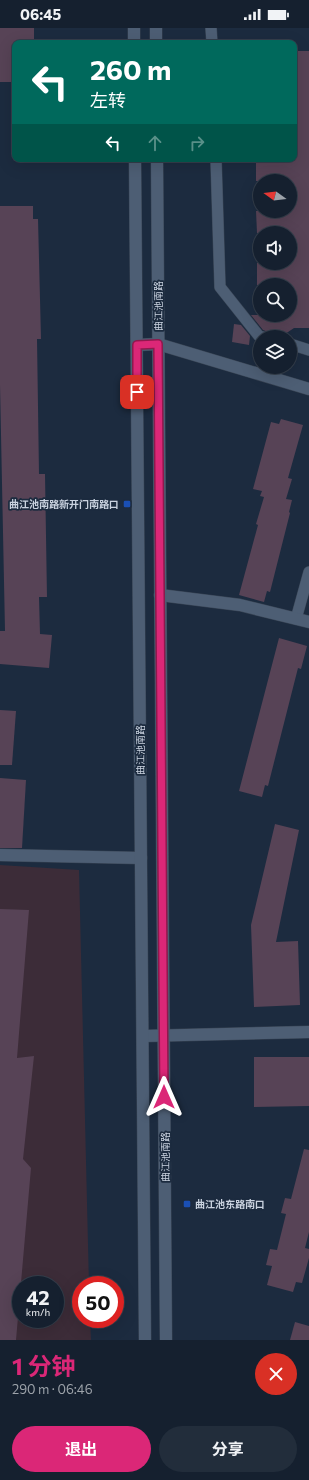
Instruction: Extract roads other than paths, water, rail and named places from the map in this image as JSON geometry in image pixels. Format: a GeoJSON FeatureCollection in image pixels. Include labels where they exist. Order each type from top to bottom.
{"type":"FeatureCollection","features":[{"type":"Feature","properties":{"kind":"main road"},"geometry":{"type":"LineString","coordinates":[[134,28],[134,40]]}},
{"type":"Feature","properties":{"kind":"main road"},"geometry":{"type":"LineString","coordinates":[[156,28],[156,40]]}},
{"type":"Feature","properties":{"kind":"main road","name":"曲江池南路"},"geometry":{"type":"LineString","coordinates":[[135,162],[145,1340]]}},
{"type":"Feature","properties":{"kind":"main road","name":"曲江池南路"},"geometry":{"type":"LineString","coordinates":[[157,162],[166,1340]]}},
{"type":"Feature","properties":{"kind":"main road"},"geometry":{"type":"LineString","coordinates":[[137,345],[158,344],[309,389]]}},
{"type":"Feature","properties":{"kind":"main road"},"geometry":{"type":"LineString","coordinates":[[160,595],[240,605],[309,622]]}},
{"type":"Feature","properties":{"kind":"main road"},"geometry":{"type":"LineString","coordinates":[[0,856],[141,858]]}},
{"type":"Feature","properties":{"kind":"main road"},"geometry":{"type":"LineString","coordinates":[[143,1036],[309,1032]]}},
{"type":"Feature","properties":{"kind":"lane"},"geometry":{"type":"LineString","coordinates":[[211,28],[212,40]]}},
{"type":"Feature","properties":{"kind":"lane"},"geometry":{"type":"LineString","coordinates":[[216,162],[220,287],[254,330]]}},
{"type":"Feature","properties":{"kind":"lane"},"geometry":{"type":"LineString","coordinates":[[297,346],[309,350]]}},
{"type":"Feature","properties":{"kind":"lane"},"geometry":{"type":"LineString","coordinates":[[296,619],[309,572]]}},
{"type":"Feature","properties":{"kind":"place","name":"曲江池南路新开门南路口"},"geometry":{"type":"Point","coordinates":[127,504]}},
{"type":"Feature","properties":{"kind":"place","name":"曲江池东路南口"},"geometry":{"type":"Point","coordinates":[187,1204]}}]}
